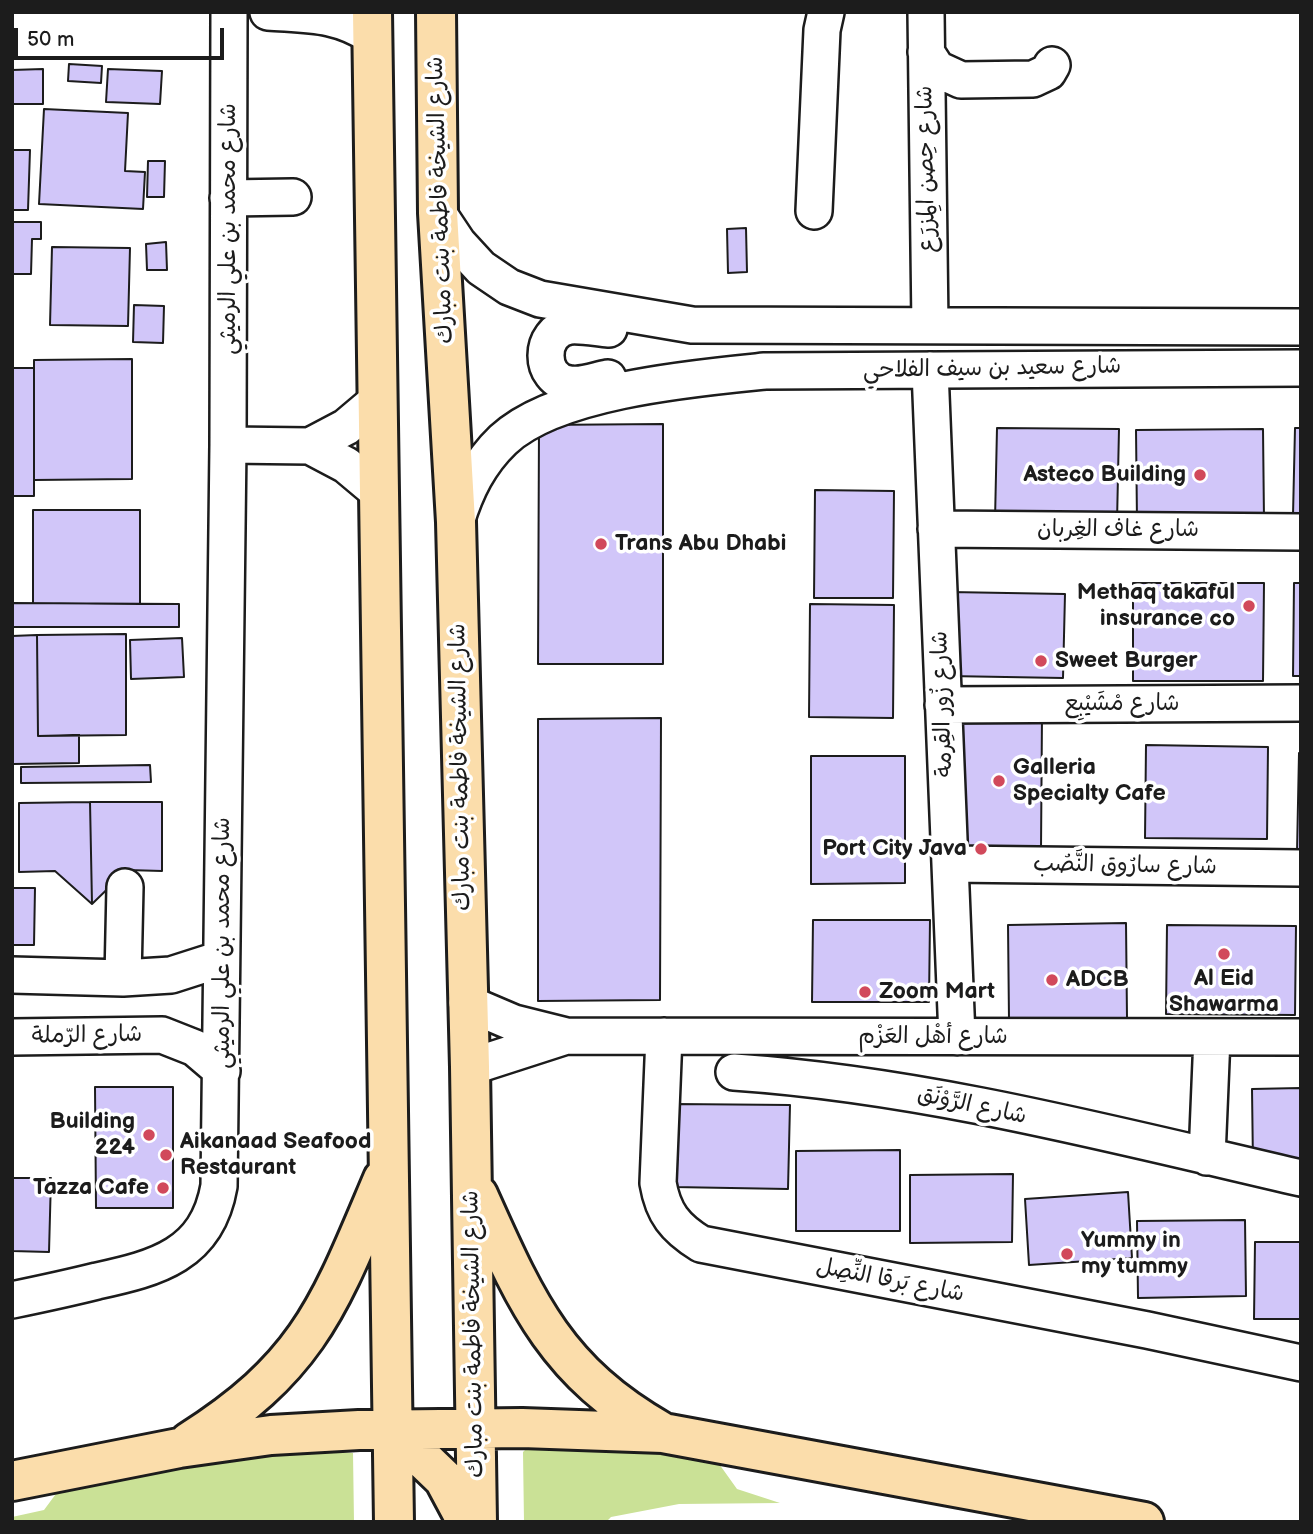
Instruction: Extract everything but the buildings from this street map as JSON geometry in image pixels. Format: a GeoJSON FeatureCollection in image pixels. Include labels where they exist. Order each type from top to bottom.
{"type":"FeatureCollection","features":[{"type":"Feature","properties":{"kind":"main road","name":"شارع الشيخة فاطمة بنت مبارك"},"geometry":{"type":"LineString","coordinates":[[436,12],[438,214],[456,522],[470,1068],[477,1522]]}},
{"type":"Feature","properties":{"kind":"main road"},"geometry":{"type":"LineString","coordinates":[[372,24],[394,1522]]}},
{"type":"Feature","properties":{"kind":"main road"},"geometry":{"type":"LineString","coordinates":[[179,1448],[248,1402],[293,1358],[336,1291],[388,1168]]}},
{"type":"Feature","properties":{"kind":"main road"},"geometry":{"type":"LineString","coordinates":[[471,1179],[522,1293],[559,1349],[612,1400],[663,1433]]}},
{"type":"Feature","properties":{"kind":"main road"},"geometry":{"type":"LineString","coordinates":[[393,1429],[444,1479],[467,1522]]}},
{"type":"Feature","properties":{"kind":"main road"},"geometry":{"type":"LineString","coordinates":[[12,1481],[179,1448],[271,1435],[393,1429],[663,1433],[1144,1522]]}},
{"type":"Feature","properties":{"kind":"street","name":"شارع محمد بن علي الرميثي"},"geometry":{"type":"LineString","coordinates":[[12,1300],[138,1272],[174,1257],[200,1234],[216,1203],[219,1186],[228,445],[229,12]]}},
{"type":"Feature","properties":{"kind":"street"},"geometry":{"type":"LineString","coordinates":[[268,12],[331,17],[372,24]]}},
{"type":"Feature","properties":{"kind":"street"},"geometry":{"type":"LineString","coordinates":[[814,211],[822,30],[826,12]]}},
{"type":"Feature","properties":{"kind":"street","name":"شارع حِصن المِزرَع"},"geometry":{"type":"LineString","coordinates":[[926,12],[930,326]]}},
{"type":"Feature","properties":{"kind":"street"},"geometry":{"type":"LineString","coordinates":[[926,52],[937,69],[961,80],[1033,79],[1048,72],[1052,79],[947,94],[934,102],[926,119]]}},
{"type":"Feature","properties":{"kind":"street"},"geometry":{"type":"LineString","coordinates":[[228,198],[293,197]]}},
{"type":"Feature","properties":{"kind":"street","name":"شارع سعيد بن سيف الفلاحي"},"geometry":{"type":"LineString","coordinates":[[438,214],[458,243],[481,268],[509,286],[540,299],[692,325],[1301,327]]}},
{"type":"Feature","properties":{"kind":"street","name":"شارع سعيد بن سيف الفلاحي"},"geometry":{"type":"LineString","coordinates":[[684,379],[649,370],[572,384],[560,381],[551,373],[545,351],[550,339],[569,326],[658,331],[692,325]]}},
{"type":"Feature","properties":{"kind":"street","name":"شارع سعيد بن سيف الفلاحي"},"geometry":{"type":"LineString","coordinates":[[456,522],[466,491],[482,462],[505,438],[533,419],[607,396],[684,379],[765,371],[1301,368]]}},
{"type":"Feature","properties":{"kind":"street","name":"شارع زُور القِرمة"},"geometry":{"type":"LineString","coordinates":[[930,370],[957,1037]]}},
{"type":"Feature","properties":{"kind":"street"},"geometry":{"type":"LineString","coordinates":[[310,446],[346,427],[378,400]]}},
{"type":"Feature","properties":{"kind":"street"},"geometry":{"type":"LineString","coordinates":[[228,445],[310,446],[346,465],[377,491]]}},
{"type":"Feature","properties":{"kind":"street","name":"شارع غاف الغِربان"},"geometry":{"type":"LineString","coordinates":[[936,529],[1301,532]]}},
{"type":"Feature","properties":{"kind":"street","name":"شارع مْشَيْبِع"},"geometry":{"type":"LineString","coordinates":[[943,705],[1301,703]]}},
{"type":"Feature","properties":{"kind":"street","name":"شارع سارُوق النَّصُب"},"geometry":{"type":"LineString","coordinates":[[950,864],[1301,869]]}},
{"type":"Feature","properties":{"kind":"street"},"geometry":{"type":"LineString","coordinates":[[123,978],[125,887]]}},
{"type":"Feature","properties":{"kind":"street"},"geometry":{"type":"LineString","coordinates":[[12,975],[123,978],[171,975],[221,959]]}},
{"type":"Feature","properties":{"kind":"street","name":"شارع الرّملة"},"geometry":{"type":"LineString","coordinates":[[162,1035],[193,1018],[220,994]]}},
{"type":"Feature","properties":{"kind":"street","name":"شارع أهْل العَزْم"},"geometry":{"type":"LineString","coordinates":[[467,1003],[514,1023],[566,1036],[1301,1037]]}},
{"type":"Feature","properties":{"kind":"street","name":"شارع الرّملة"},"geometry":{"type":"LineString","coordinates":[[12,1037],[162,1035],[195,1048],[222,1071]]}},
{"type":"Feature","properties":{"kind":"street","name":"شارع أهْل العَزْم"},"geometry":{"type":"LineString","coordinates":[[470,1068],[566,1036]]}},
{"type":"Feature","properties":{"kind":"street","name":"شارع بَرقا النِّصِل"},"geometry":{"type":"LineString","coordinates":[[664,1036],[658,1183],[670,1220],[684,1234],[701,1244],[1147,1330],[1301,1363]]}},
{"type":"Feature","properties":{"kind":"street"},"geometry":{"type":"LineString","coordinates":[[907,1091],[909,1037]]}},
{"type":"Feature","properties":{"kind":"street"},"geometry":{"type":"LineString","coordinates":[[1208,1157],[1212,1037]]}},
{"type":"Feature","properties":{"kind":"street","name":"شارع الرَّوْنَق"},"geometry":{"type":"LineString","coordinates":[[734,1072],[821,1079],[907,1091],[1301,1178]]}},
{"type":"Feature","properties":{"kind":"green space"},"geometry":{"type":"Polygon","coordinates":[[[530,1445],[667,1450],[717,1461],[737,1489],[780,1503],[679,1504],[611,1517],[606,1522],[524,1522],[523,1452],[530,1445]]]}},
{"type":"Feature","properties":{"kind":"green space"},"geometry":{"type":"Polygon","coordinates":[[[315,1450],[353,1453],[354,1522],[12,1522],[12,1517],[44,1510],[64,1483],[241,1457],[315,1450]]]}},
{"type":"Feature","properties":{"kind":"place","name":"Asteco Building"},"geometry":{"type":"Point","coordinates":[1200,475]}},
{"type":"Feature","properties":{"kind":"place","name":"Trans Abu Dhabi"},"geometry":{"type":"Point","coordinates":[601,544]}},
{"type":"Feature","properties":{"kind":"place","name":"Methaq takaful insurance co"},"geometry":{"type":"Point","coordinates":[1249,606]}},
{"type":"Feature","properties":{"kind":"place","name":"Sweet Burger"},"geometry":{"type":"Point","coordinates":[1041,661]}},
{"type":"Feature","properties":{"kind":"place","name":"Galleria Specialty Cafe"},"geometry":{"type":"Point","coordinates":[999,781]}},
{"type":"Feature","properties":{"kind":"place","name":"Port City Java"},"geometry":{"type":"Point","coordinates":[981,849]}},
{"type":"Feature","properties":{"kind":"place","name":"Al Eid Shawarma"},"geometry":{"type":"Point","coordinates":[1224,954]}},
{"type":"Feature","properties":{"kind":"place","name":"ADCB"},"geometry":{"type":"Point","coordinates":[1052,980]}},
{"type":"Feature","properties":{"kind":"place","name":"Zoom Mart"},"geometry":{"type":"Point","coordinates":[865,992]}},
{"type":"Feature","properties":{"kind":"place","name":"Building 224"},"geometry":{"type":"Point","coordinates":[149,1135]}},
{"type":"Feature","properties":{"kind":"place","name":"Aikanaad Seafood Restaurant"},"geometry":{"type":"Point","coordinates":[166,1155]}},
{"type":"Feature","properties":{"kind":"place","name":"Tazza Cafe"},"geometry":{"type":"Point","coordinates":[163,1188]}},
{"type":"Feature","properties":{"kind":"place","name":"Yummy in my tummy"},"geometry":{"type":"Point","coordinates":[1067,1254]}}]}
